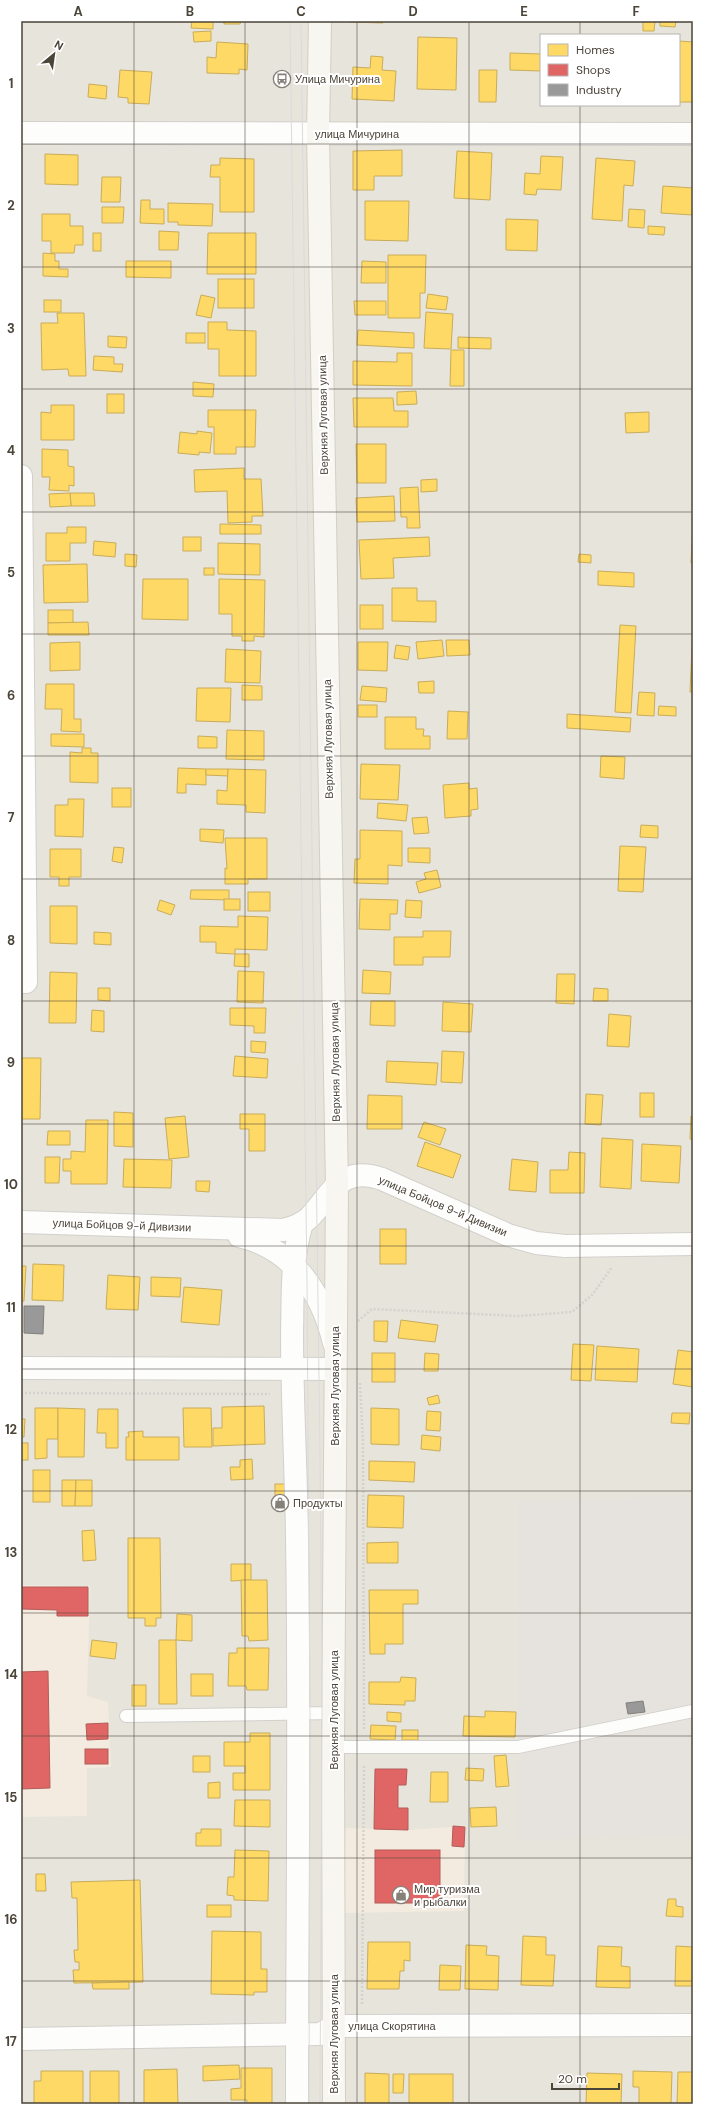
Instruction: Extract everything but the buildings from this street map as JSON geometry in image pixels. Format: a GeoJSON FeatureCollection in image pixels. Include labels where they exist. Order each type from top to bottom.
{"type":"FeatureCollection","features":[{"type":"Feature","properties":{"kind":"main road","name":"Верхняя Луговая улица"},"geometry":{"type":"LineString","coordinates":[[320,21],[318,134],[337,1186],[333,1747],[335,2026],[334,2104]]}},
{"type":"Feature","properties":{"kind":"street","name":"улица Мичурина"},"geometry":{"type":"LineString","coordinates":[[21,133],[693,134]]}},
{"type":"Feature","properties":{"kind":"street"},"geometry":{"type":"LineString","coordinates":[[21,476],[26,982],[21,982]]}},
{"type":"Feature","properties":{"kind":"street","name":"улица Бойцов 9-й Дивизии"},"geometry":{"type":"LineString","coordinates":[[21,1222],[282,1230],[302,1223],[310,1218],[325,1196],[346,1179],[358,1175],[373,1176],[508,1235],[536,1243],[565,1246],[693,1244]]}},
{"type":"Feature","properties":{"kind":"street"},"geometry":{"type":"LineString","coordinates":[[297,2104],[299,1713],[297,1534],[292,1369],[293,1264],[295,1245],[302,1223]]}},
{"type":"Feature","properties":{"kind":"street"},"geometry":{"type":"LineString","coordinates":[[21,1368],[292,1369],[335,1358],[321,1304],[293,1264],[264,1244],[249,1238],[200,1228]]}},
{"type":"Feature","properties":{"kind":"street","name":"улица Скорятина"},"geometry":{"type":"LineString","coordinates":[[21,2039],[297,2035],[320,2034],[335,2026],[693,2025]]}},
{"type":"Feature","properties":{"kind":"lane"},"geometry":{"type":"LineString","coordinates":[[333,1747],[518,1746],[693,1711]]}},
{"type":"Feature","properties":{"kind":"lane"},"geometry":{"type":"LineString","coordinates":[[126,1716],[334,1713]]}},
{"type":"Feature","properties":{"kind":"path"},"geometry":{"type":"LineString","coordinates":[[356,1315],[356,1322],[372,1309],[518,1316],[572,1312],[593,1294],[627,1245]]}},
{"type":"Feature","properties":{"kind":"path"},"geometry":{"type":"LineString","coordinates":[[360,1378],[363,1446],[364,1747],[362,2026]]}},
{"type":"Feature","properties":{"kind":"path"},"geometry":{"type":"LineString","coordinates":[[21,1393],[272,1394]]}},
{"type":"Feature","properties":{"kind":"shaded area"},"geometry":{"type":"Polygon","coordinates":[[[21,21],[693,21],[693,2104],[21,2104],[21,21]]]}},
{"type":"Feature","properties":{"kind":"shaded area"},"geometry":{"type":"Polygon","coordinates":[[[693,1495],[693,1838],[515,1839],[518,1747],[518,1502],[693,1495]]]}},
{"type":"Feature","properties":{"kind":"shaded area"},"geometry":{"type":"Polygon","coordinates":[[[21,1585],[90,1586],[87,1696],[108,1702],[111,1767],[87,1768],[87,1816],[21,1817],[21,1585]]]}},
{"type":"Feature","properties":{"kind":"shaded area"},"geometry":{"type":"Polygon","coordinates":[[[465,1826],[464,1911],[341,1913],[346,1828],[408,1830],[465,1826]]]}},
{"type":"Feature","properties":{"kind":"tram line"},"geometry":{"type":"LineString","coordinates":[[290,21],[307,1282],[310,1713],[309,2104]]}},
{"type":"Feature","properties":{"kind":"tram line"},"geometry":{"type":"LineString","coordinates":[[301,21],[320,1453],[322,1714],[320,2104]]}},
{"type":"Feature","properties":{"kind":"place","name":"Улица Мичурина"},"geometry":{"type":"Point","coordinates":[282,79]}},
{"type":"Feature","properties":{"kind":"place","name":"Продукты"},"geometry":{"type":"Point","coordinates":[280,1503]}},
{"type":"Feature","properties":{"kind":"place","name":"Мир туризма и рыбалки"},"geometry":{"type":"Point","coordinates":[401,1895]}}]}
